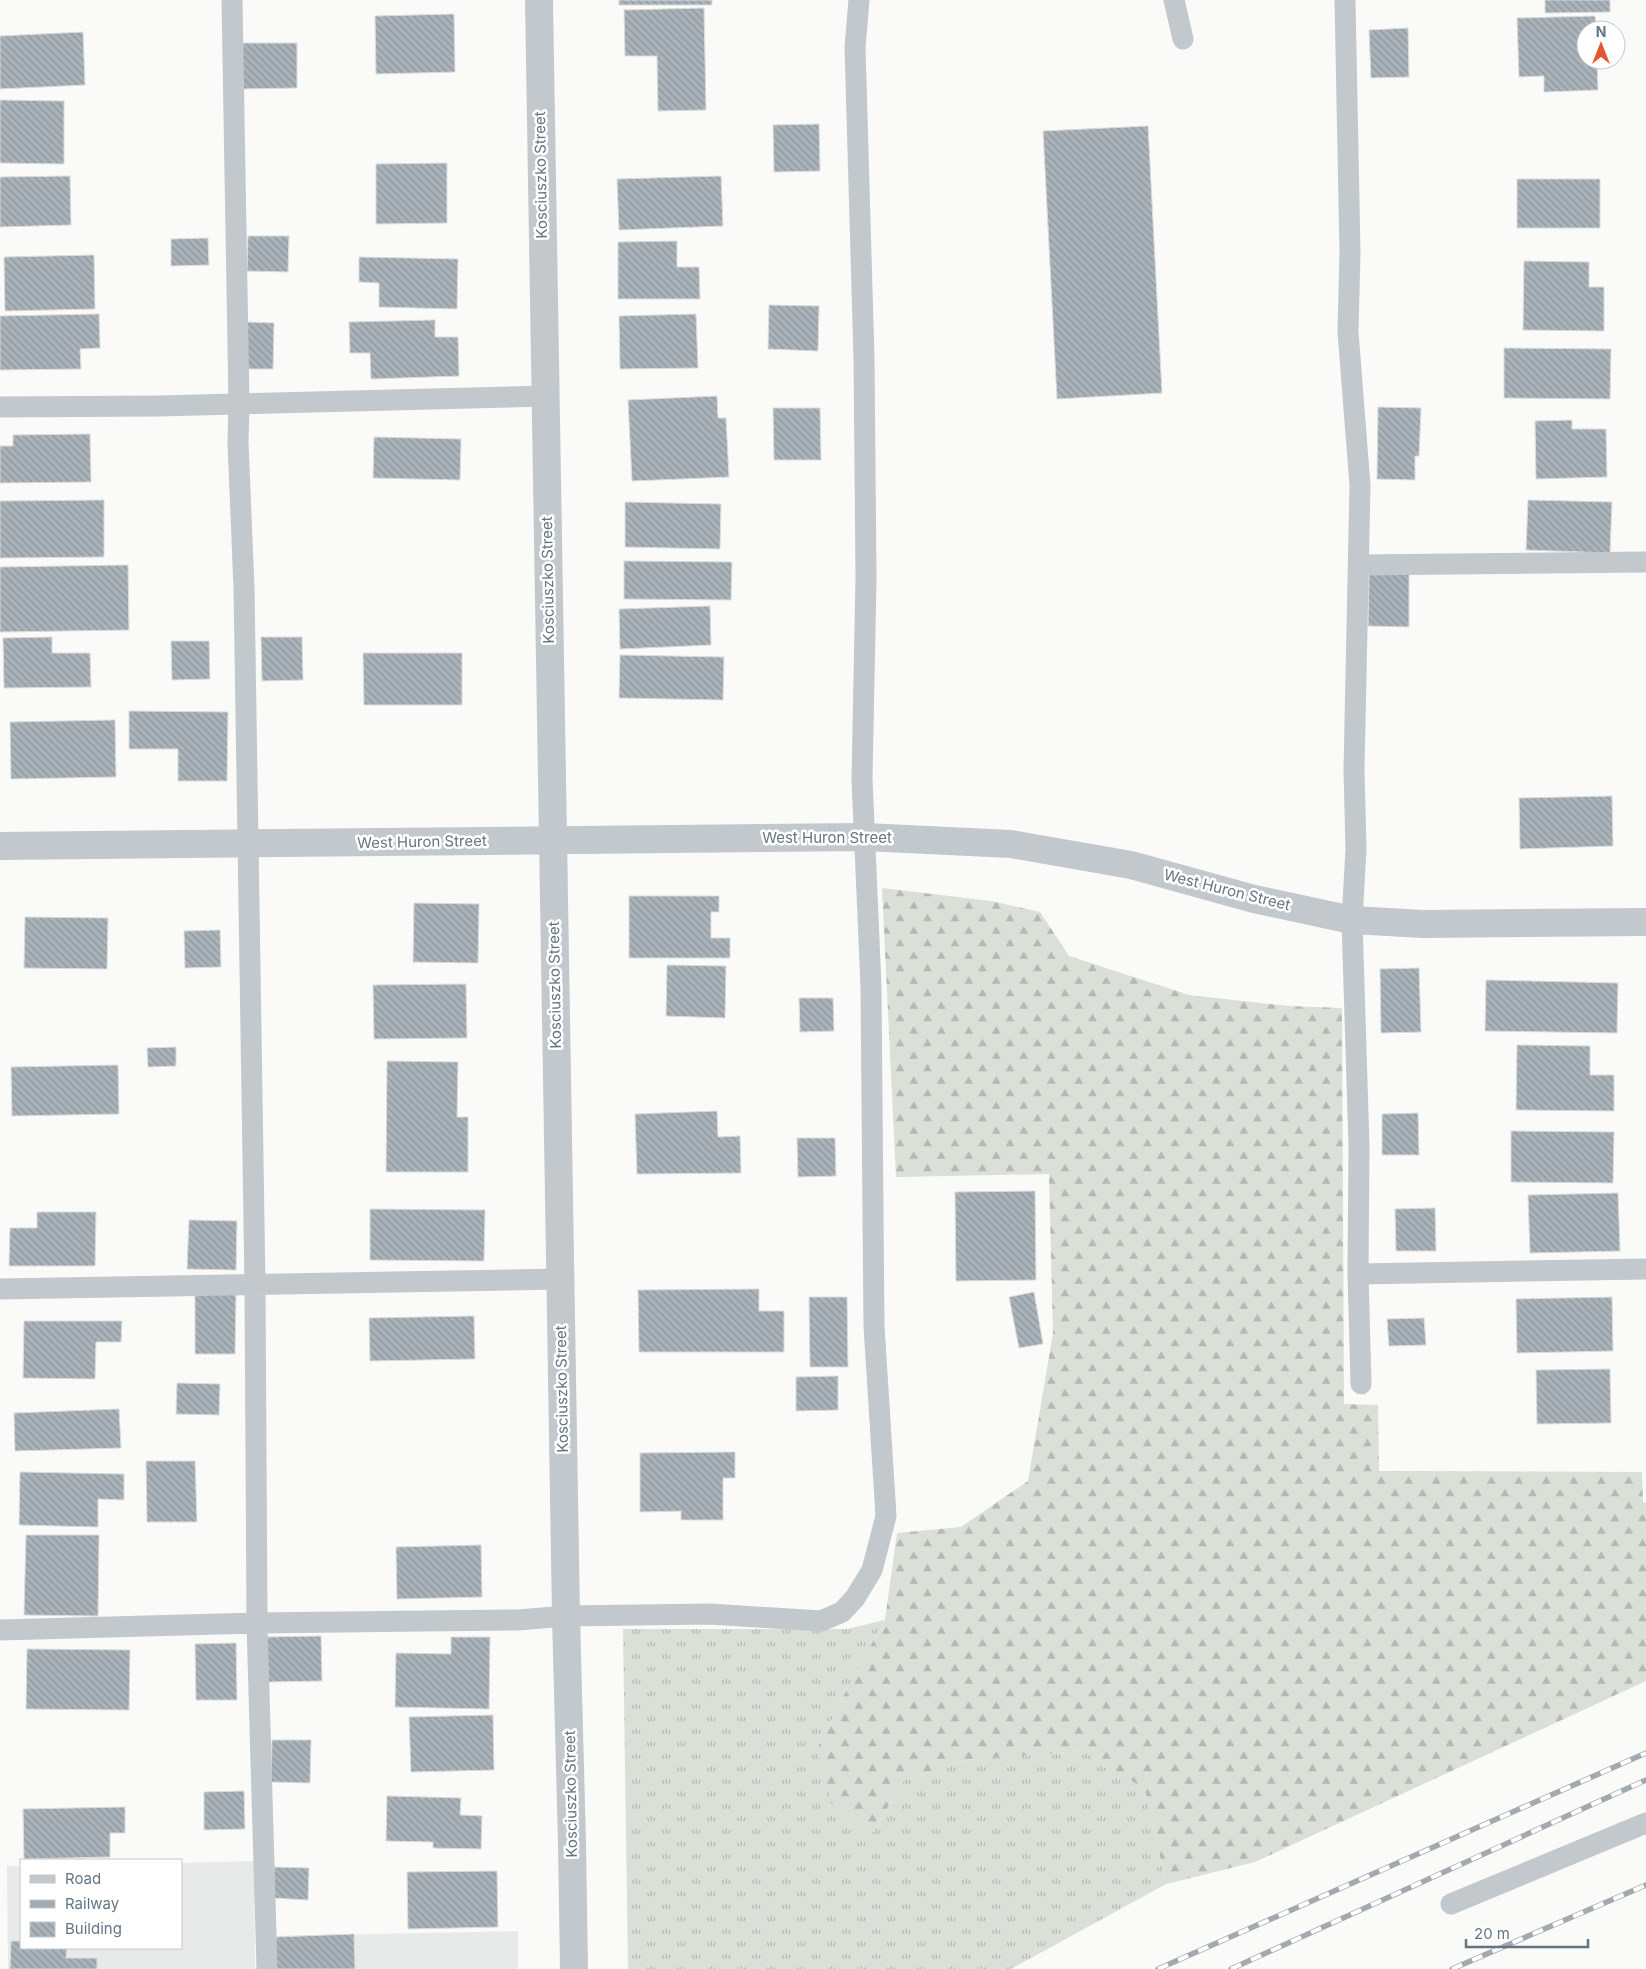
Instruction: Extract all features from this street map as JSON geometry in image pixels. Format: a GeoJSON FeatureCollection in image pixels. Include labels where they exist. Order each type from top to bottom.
{"type":"FeatureCollection","features":[{"type":"Feature","properties":{"kind":"street","name":"Kosciuszko Street"},"geometry":{"type":"LineString","coordinates":[[539,0],[566,1616],[574,1969]]}},
{"type":"Feature","properties":{"kind":"street","name":"West Huron Street"},"geometry":{"type":"LineString","coordinates":[[0,846],[865,837],[1011,844],[1130,865],[1254,899],[1352,920],[1423,924],[1646,922]]}},
{"type":"Feature","properties":{"kind":"lane"},"geometry":{"type":"LineString","coordinates":[[232,0],[239,404],[238,442],[244,588],[255,1285],[257,1623],[267,1969]]}},
{"type":"Feature","properties":{"kind":"lane"},"geometry":{"type":"LineString","coordinates":[[0,1630],[257,1623],[518,1620],[566,1616],[710,1614],[821,1620],[842,1612],[855,1598],[872,1570],[886,1516],[874,1326],[870,986],[862,779],[866,578],[864,367],[855,47],[859,0]]}},
{"type":"Feature","properties":{"kind":"lane"},"geometry":{"type":"LineString","coordinates":[[1174,0],[1183,39]]}},
{"type":"Feature","properties":{"kind":"lane"},"geometry":{"type":"LineString","coordinates":[[1345,0],[1350,252],[1348,332],[1360,485],[1354,770],[1356,849],[1352,920],[1358,1146],[1358,1274],[1361,1384]]}},
{"type":"Feature","properties":{"kind":"lane"},"geometry":{"type":"LineString","coordinates":[[0,407],[159,406],[545,396]]}},
{"type":"Feature","properties":{"kind":"lane"},"geometry":{"type":"LineString","coordinates":[[1359,565],[1646,562]]}},
{"type":"Feature","properties":{"kind":"lane"},"geometry":{"type":"LineString","coordinates":[[1358,1274],[1646,1269]]}},
{"type":"Feature","properties":{"kind":"lane"},"geometry":{"type":"LineString","coordinates":[[0,1288],[255,1285],[561,1278]]}},
{"type":"Feature","properties":{"kind":"lane"},"geometry":{"type":"LineString","coordinates":[[1451,1904],[1646,1823]]}},
{"type":"Feature","properties":{"kind":"shaded area"},"geometry":{"type":"Polygon","coordinates":[[[254,1861],[255,1969],[8,1969],[7,1866],[20,1866],[20,1949],[182,1949],[182,1863],[254,1861]]]}},
{"type":"Feature","properties":{"kind":"shaded area"},"geometry":{"type":"Polygon","coordinates":[[[518,1931],[518,1969],[276,1969],[274,1936],[518,1931]]]}},
{"type":"Feature","properties":{"kind":"green space"},"geometry":{"type":"Polygon","coordinates":[[[882,888],[991,901],[1040,912],[1069,956],[1189,995],[1289,1006],[1342,1008],[1344,1404],[1378,1405],[1379,1471],[1642,1472],[1643,1502],[1646,1503],[1646,1681],[1255,1862],[1166,1884],[1145,1789],[1084,1751],[966,1760],[904,1780],[873,1832],[831,1803],[817,1749],[852,1679],[885,1620],[897,1533],[961,1527],[1028,1481],[1053,1333],[1049,1174],[896,1177],[882,888]]]}},
{"type":"Feature","properties":{"kind":"green space"},"geometry":{"type":"Polygon","coordinates":[[[885,1620],[852,1679],[817,1749],[873,1832],[904,1780],[966,1760],[1084,1751],[1145,1788],[1166,1884],[1011,1969],[628,1969],[623,1629],[847,1629],[885,1620]]]}},
{"type":"Feature","properties":{"kind":"building"},"geometry":{"type":"Polygon","coordinates":[[[619,0],[712,0],[712,5],[619,5],[619,0]]]}},
{"type":"Feature","properties":{"kind":"building"},"geometry":{"type":"Polygon","coordinates":[[[1545,0],[1610,0],[1610,12],[1545,13],[1545,0]]]}},
{"type":"Feature","properties":{"kind":"building"},"geometry":{"type":"Polygon","coordinates":[[[704,8],[706,110],[658,111],[657,56],[625,56],[624,10],[704,8]]]}},
{"type":"Feature","properties":{"kind":"building"},"geometry":{"type":"Polygon","coordinates":[[[454,14],[455,72],[376,74],[375,16],[454,14]]]}},
{"type":"Feature","properties":{"kind":"building"},"geometry":{"type":"Polygon","coordinates":[[[1595,16],[1595,20],[1576,20],[1576,70],[1597,70],[1598,90],[1544,92],[1544,76],[1519,77],[1517,18],[1595,16]]]}},
{"type":"Feature","properties":{"kind":"building"},"geometry":{"type":"Polygon","coordinates":[[[1408,28],[1409,77],[1371,78],[1369,30],[1408,28]]]}},
{"type":"Feature","properties":{"kind":"building"},"geometry":{"type":"Polygon","coordinates":[[[83,32],[85,85],[0,89],[0,36],[83,32]]]}},
{"type":"Feature","properties":{"kind":"building"},"geometry":{"type":"Polygon","coordinates":[[[241,43],[297,43],[297,88],[241,89],[241,43]]]}},
{"type":"Feature","properties":{"kind":"building"},"geometry":{"type":"Polygon","coordinates":[[[0,100],[64,101],[64,164],[0,163],[0,100]]]}},
{"type":"Feature","properties":{"kind":"building"},"geometry":{"type":"Polygon","coordinates":[[[819,124],[820,171],[774,172],[773,125],[819,124]]]}},
{"type":"Feature","properties":{"kind":"building"},"geometry":{"type":"Polygon","coordinates":[[[1148,126],[1162,393],[1057,399],[1043,131],[1148,126]]]}},
{"type":"Feature","properties":{"kind":"building"},"geometry":{"type":"Polygon","coordinates":[[[447,163],[447,223],[376,224],[376,164],[447,163]]]}},
{"type":"Feature","properties":{"kind":"building"},"geometry":{"type":"Polygon","coordinates":[[[70,176],[71,225],[0,227],[0,177],[70,176]]]}},
{"type":"Feature","properties":{"kind":"building"},"geometry":{"type":"Polygon","coordinates":[[[721,176],[723,226],[619,230],[617,179],[721,176]]]}},
{"type":"Feature","properties":{"kind":"building"},"geometry":{"type":"Polygon","coordinates":[[[1517,179],[1600,179],[1600,228],[1517,228],[1517,179]]]}},
{"type":"Feature","properties":{"kind":"building"},"geometry":{"type":"Polygon","coordinates":[[[248,236],[289,236],[288,272],[247,271],[248,236]]]}},
{"type":"Feature","properties":{"kind":"building"},"geometry":{"type":"Polygon","coordinates":[[[208,238],[209,265],[171,266],[171,239],[208,238]]]}},
{"type":"Feature","properties":{"kind":"building"},"geometry":{"type":"Polygon","coordinates":[[[677,241],[677,267],[699,267],[700,299],[618,299],[618,242],[677,241]]]}},
{"type":"Feature","properties":{"kind":"building"},"geometry":{"type":"Polygon","coordinates":[[[94,255],[95,309],[5,311],[4,257],[94,255]]]}},
{"type":"Feature","properties":{"kind":"building"},"geometry":{"type":"Polygon","coordinates":[[[359,257],[458,259],[457,309],[379,307],[379,283],[359,282],[359,257]]]}},
{"type":"Feature","properties":{"kind":"building"},"geometry":{"type":"Polygon","coordinates":[[[1524,261],[1589,262],[1589,287],[1604,287],[1604,331],[1523,330],[1524,261]]]}},
{"type":"Feature","properties":{"kind":"building"},"geometry":{"type":"Polygon","coordinates":[[[769,305],[819,306],[818,351],[768,349],[769,305]]]}},
{"type":"Feature","properties":{"kind":"building"},"geometry":{"type":"Polygon","coordinates":[[[99,314],[100,348],[80,349],[81,369],[0,370],[0,316],[99,314]]]}},
{"type":"Feature","properties":{"kind":"building"},"geometry":{"type":"Polygon","coordinates":[[[696,314],[698,368],[620,369],[619,316],[696,314]]]}},
{"type":"Feature","properties":{"kind":"building"},"geometry":{"type":"Polygon","coordinates":[[[435,320],[435,337],[458,337],[459,376],[371,379],[370,353],[350,353],[349,322],[435,320]]]}},
{"type":"Feature","properties":{"kind":"building"},"geometry":{"type":"Polygon","coordinates":[[[247,322],[274,323],[273,369],[246,369],[247,322]]]}},
{"type":"Feature","properties":{"kind":"building"},"geometry":{"type":"Polygon","coordinates":[[[1504,348],[1611,349],[1610,399],[1504,398],[1504,348]]]}},
{"type":"Feature","properties":{"kind":"building"},"geometry":{"type":"Polygon","coordinates":[[[717,396],[718,418],[726,418],[729,477],[632,481],[628,400],[717,396]]]}},
{"type":"Feature","properties":{"kind":"building"},"geometry":{"type":"Polygon","coordinates":[[[1378,407],[1421,408],[1419,456],[1415,456],[1415,480],[1377,479],[1378,407]]]}},
{"type":"Feature","properties":{"kind":"building"},"geometry":{"type":"Polygon","coordinates":[[[773,408],[820,408],[821,460],[774,460],[773,408]]]}},
{"type":"Feature","properties":{"kind":"building"},"geometry":{"type":"Polygon","coordinates":[[[1572,420],[1572,429],[1606,429],[1607,477],[1536,479],[1535,421],[1572,420]]]}},
{"type":"Feature","properties":{"kind":"building"},"geometry":{"type":"Polygon","coordinates":[[[90,434],[91,482],[0,483],[0,446],[13,446],[13,435],[90,434]]]}},
{"type":"Feature","properties":{"kind":"building"},"geometry":{"type":"Polygon","coordinates":[[[374,437],[461,439],[460,480],[373,478],[374,437]]]}},
{"type":"Feature","properties":{"kind":"building"},"geometry":{"type":"Polygon","coordinates":[[[104,500],[104,557],[0,558],[0,501],[104,500]]]}},
{"type":"Feature","properties":{"kind":"building"},"geometry":{"type":"Polygon","coordinates":[[[1528,500],[1612,502],[1610,553],[1526,550],[1528,500]]]}},
{"type":"Feature","properties":{"kind":"building"},"geometry":{"type":"Polygon","coordinates":[[[625,502],[721,504],[720,549],[625,547],[625,502]]]}},
{"type":"Feature","properties":{"kind":"building"},"geometry":{"type":"Polygon","coordinates":[[[624,561],[732,562],[731,600],[624,599],[624,561]]]}},
{"type":"Feature","properties":{"kind":"building"},"geometry":{"type":"Polygon","coordinates":[[[128,565],[129,630],[0,632],[0,567],[128,565]]]}},
{"type":"Feature","properties":{"kind":"building"},"geometry":{"type":"Polygon","coordinates":[[[1369,574],[1409,574],[1409,627],[1368,626],[1369,574]]]}},
{"type":"Feature","properties":{"kind":"building"},"geometry":{"type":"Polygon","coordinates":[[[710,606],[711,645],[620,649],[619,609],[710,606]]]}},
{"type":"Feature","properties":{"kind":"building"},"geometry":{"type":"Polygon","coordinates":[[[52,637],[52,653],[90,653],[91,687],[4,688],[3,638],[52,637]]]}},
{"type":"Feature","properties":{"kind":"building"},"geometry":{"type":"Polygon","coordinates":[[[261,637],[302,637],[303,680],[262,681],[261,637]]]}},
{"type":"Feature","properties":{"kind":"building"},"geometry":{"type":"Polygon","coordinates":[[[171,641],[209,641],[210,679],[172,680],[171,641]]]}},
{"type":"Feature","properties":{"kind":"building"},"geometry":{"type":"Polygon","coordinates":[[[363,653],[462,653],[462,705],[364,705],[363,653]]]}},
{"type":"Feature","properties":{"kind":"building"},"geometry":{"type":"Polygon","coordinates":[[[620,655],[724,657],[723,700],[619,698],[620,655]]]}},
{"type":"Feature","properties":{"kind":"building"},"geometry":{"type":"Polygon","coordinates":[[[129,711],[228,712],[227,781],[178,781],[178,749],[129,749],[129,711]]]}},
{"type":"Feature","properties":{"kind":"building"},"geometry":{"type":"Polygon","coordinates":[[[115,720],[116,777],[11,779],[10,722],[115,720]]]}},
{"type":"Feature","properties":{"kind":"building"},"geometry":{"type":"Polygon","coordinates":[[[1612,796],[1613,846],[1520,849],[1519,798],[1612,796]]]}},
{"type":"Feature","properties":{"kind":"building"},"geometry":{"type":"Polygon","coordinates":[[[629,896],[719,896],[719,912],[711,912],[711,938],[730,938],[730,958],[629,958],[629,896]]]}},
{"type":"Feature","properties":{"kind":"building"},"geometry":{"type":"Polygon","coordinates":[[[414,903],[479,904],[478,963],[413,962],[414,903]]]}},
{"type":"Feature","properties":{"kind":"building"},"geometry":{"type":"Polygon","coordinates":[[[25,917],[108,918],[107,969],[24,968],[25,917]]]}},
{"type":"Feature","properties":{"kind":"building"},"geometry":{"type":"Polygon","coordinates":[[[220,930],[221,967],[185,968],[184,931],[220,930]]]}},
{"type":"Feature","properties":{"kind":"building"},"geometry":{"type":"Polygon","coordinates":[[[667,965],[726,966],[725,1018],[666,1016],[667,965]]]}},
{"type":"Feature","properties":{"kind":"building"},"geometry":{"type":"Polygon","coordinates":[[[1419,968],[1421,1032],[1381,1033],[1380,969],[1419,968]]]}},
{"type":"Feature","properties":{"kind":"building"},"geometry":{"type":"Polygon","coordinates":[[[1486,980],[1618,983],[1617,1033],[1485,1031],[1486,980]]]}},
{"type":"Feature","properties":{"kind":"building"},"geometry":{"type":"Polygon","coordinates":[[[466,984],[467,1038],[374,1039],[373,985],[466,984]]]}},
{"type":"Feature","properties":{"kind":"building"},"geometry":{"type":"Polygon","coordinates":[[[799,998],[833,998],[834,1031],[800,1032],[799,998]]]}},
{"type":"Feature","properties":{"kind":"building"},"geometry":{"type":"Polygon","coordinates":[[[1517,1045],[1590,1046],[1590,1075],[1614,1075],[1614,1111],[1516,1110],[1517,1045]]]}},
{"type":"Feature","properties":{"kind":"building"},"geometry":{"type":"Polygon","coordinates":[[[176,1047],[176,1066],[148,1067],[147,1048],[176,1047]]]}},
{"type":"Feature","properties":{"kind":"building"},"geometry":{"type":"Polygon","coordinates":[[[387,1061],[458,1062],[457,1117],[468,1117],[468,1172],[386,1172],[387,1061]]]}},
{"type":"Feature","properties":{"kind":"building"},"geometry":{"type":"Polygon","coordinates":[[[118,1065],[119,1114],[12,1116],[11,1067],[118,1065]]]}},
{"type":"Feature","properties":{"kind":"building"},"geometry":{"type":"Polygon","coordinates":[[[717,1111],[718,1137],[740,1136],[741,1173],[637,1174],[635,1114],[717,1111]]]}},
{"type":"Feature","properties":{"kind":"building"},"geometry":{"type":"Polygon","coordinates":[[[1418,1113],[1419,1155],[1382,1155],[1382,1114],[1418,1113]]]}},
{"type":"Feature","properties":{"kind":"building"},"geometry":{"type":"Polygon","coordinates":[[[1511,1131],[1614,1132],[1613,1183],[1511,1182],[1511,1131]]]}},
{"type":"Feature","properties":{"kind":"building"},"geometry":{"type":"Polygon","coordinates":[[[797,1138],[835,1138],[836,1176],[798,1177],[797,1138]]]}},
{"type":"Feature","properties":{"kind":"building"},"geometry":{"type":"Polygon","coordinates":[[[1035,1191],[1036,1280],[956,1281],[955,1192],[1035,1191]]]}},
{"type":"Feature","properties":{"kind":"building"},"geometry":{"type":"Polygon","coordinates":[[[1618,1193],[1620,1251],[1530,1253],[1528,1195],[1618,1193]]]}},
{"type":"Feature","properties":{"kind":"building"},"geometry":{"type":"Polygon","coordinates":[[[1435,1208],[1436,1251],[1396,1251],[1395,1209],[1435,1208]]]}},
{"type":"Feature","properties":{"kind":"building"},"geometry":{"type":"Polygon","coordinates":[[[370,1209],[485,1210],[484,1261],[370,1260],[370,1209]]]}},
{"type":"Feature","properties":{"kind":"building"},"geometry":{"type":"Polygon","coordinates":[[[37,1212],[96,1212],[95,1266],[9,1266],[10,1228],[37,1228],[37,1212]]]}},
{"type":"Feature","properties":{"kind":"building"},"geometry":{"type":"Polygon","coordinates":[[[189,1220],[237,1221],[236,1270],[187,1269],[189,1220]]]}},
{"type":"Feature","properties":{"kind":"building"},"geometry":{"type":"Polygon","coordinates":[[[759,1289],[759,1311],[784,1311],[784,1352],[639,1352],[638,1290],[759,1289]]]}},
{"type":"Feature","properties":{"kind":"building"},"geometry":{"type":"Polygon","coordinates":[[[1034,1292],[1043,1344],[1019,1348],[1009,1297],[1034,1292]]]}},
{"type":"Feature","properties":{"kind":"building"},"geometry":{"type":"Polygon","coordinates":[[[195,1293],[236,1294],[235,1354],[195,1354],[195,1293]]]}},
{"type":"Feature","properties":{"kind":"building"},"geometry":{"type":"Polygon","coordinates":[[[809,1297],[847,1297],[848,1367],[810,1367],[809,1297]]]}},
{"type":"Feature","properties":{"kind":"building"},"geometry":{"type":"Polygon","coordinates":[[[1612,1297],[1613,1351],[1517,1353],[1516,1299],[1612,1297]]]}},
{"type":"Feature","properties":{"kind":"building"},"geometry":{"type":"Polygon","coordinates":[[[474,1316],[475,1359],[370,1361],[369,1318],[474,1316]]]}},
{"type":"Feature","properties":{"kind":"building"},"geometry":{"type":"Polygon","coordinates":[[[1424,1318],[1426,1345],[1389,1346],[1387,1319],[1424,1318]]]}},
{"type":"Feature","properties":{"kind":"building"},"geometry":{"type":"Polygon","coordinates":[[[24,1321],[122,1321],[121,1342],[96,1342],[95,1379],[23,1378],[24,1321]]]}},
{"type":"Feature","properties":{"kind":"building"},"geometry":{"type":"Polygon","coordinates":[[[1610,1369],[1611,1423],[1537,1424],[1536,1370],[1610,1369]]]}},
{"type":"Feature","properties":{"kind":"building"},"geometry":{"type":"Polygon","coordinates":[[[838,1376],[838,1410],[796,1411],[796,1377],[838,1376]]]}},
{"type":"Feature","properties":{"kind":"building"},"geometry":{"type":"Polygon","coordinates":[[[177,1383],[220,1384],[219,1415],[176,1414],[177,1383]]]}},
{"type":"Feature","properties":{"kind":"building"},"geometry":{"type":"Polygon","coordinates":[[[119,1409],[121,1448],[15,1451],[14,1413],[119,1409]]]}},
{"type":"Feature","properties":{"kind":"building"},"geometry":{"type":"Polygon","coordinates":[[[735,1452],[735,1478],[723,1478],[723,1520],[681,1520],[681,1511],[640,1512],[640,1453],[735,1452]]]}},
{"type":"Feature","properties":{"kind":"building"},"geometry":{"type":"Polygon","coordinates":[[[146,1461],[195,1461],[197,1522],[147,1522],[146,1461]]]}},
{"type":"Feature","properties":{"kind":"building"},"geometry":{"type":"Polygon","coordinates":[[[20,1472],[124,1474],[124,1500],[98,1499],[98,1527],[19,1525],[20,1472]]]}},
{"type":"Feature","properties":{"kind":"building"},"geometry":{"type":"Polygon","coordinates":[[[26,1535],[99,1535],[98,1616],[24,1615],[26,1535]]]}},
{"type":"Feature","properties":{"kind":"building"},"geometry":{"type":"Polygon","coordinates":[[[481,1545],[482,1597],[397,1599],[396,1547],[481,1545]]]}},
{"type":"Feature","properties":{"kind":"building"},"geometry":{"type":"Polygon","coordinates":[[[321,1636],[322,1681],[266,1682],[265,1637],[321,1636]]]}},
{"type":"Feature","properties":{"kind":"building"},"geometry":{"type":"Polygon","coordinates":[[[451,1637],[490,1637],[489,1709],[395,1707],[396,1653],[451,1654],[451,1637]]]}},
{"type":"Feature","properties":{"kind":"building"},"geometry":{"type":"Polygon","coordinates":[[[236,1643],[237,1700],[196,1700],[195,1644],[236,1643]]]}},
{"type":"Feature","properties":{"kind":"building"},"geometry":{"type":"Polygon","coordinates":[[[27,1649],[130,1650],[129,1710],[26,1709],[27,1649]]]}},
{"type":"Feature","properties":{"kind":"building"},"geometry":{"type":"Polygon","coordinates":[[[493,1715],[494,1770],[411,1772],[409,1717],[493,1715]]]}},
{"type":"Feature","properties":{"kind":"building"},"geometry":{"type":"Polygon","coordinates":[[[272,1740],[311,1740],[310,1783],[271,1782],[272,1740]]]}},
{"type":"Feature","properties":{"kind":"building"},"geometry":{"type":"Polygon","coordinates":[[[244,1791],[245,1829],[204,1830],[204,1792],[244,1791]]]}},
{"type":"Feature","properties":{"kind":"building"},"geometry":{"type":"Polygon","coordinates":[[[387,1796],[461,1798],[460,1815],[482,1816],[481,1849],[433,1848],[433,1842],[386,1841],[387,1796]]]}},
{"type":"Feature","properties":{"kind":"building"},"geometry":{"type":"Polygon","coordinates":[[[125,1807],[125,1833],[110,1833],[110,1857],[24,1859],[23,1809],[125,1807]]]}},
{"type":"Feature","properties":{"kind":"building"},"geometry":{"type":"Polygon","coordinates":[[[274,1867],[309,1868],[308,1900],[273,1898],[274,1867]]]}},
{"type":"Feature","properties":{"kind":"building"},"geometry":{"type":"Polygon","coordinates":[[[497,1871],[498,1927],[408,1929],[407,1872],[497,1871]]]}},
{"type":"Feature","properties":{"kind":"building"},"geometry":{"type":"Polygon","coordinates":[[[354,1934],[355,1969],[276,1969],[275,1937],[354,1934]]]}},
{"type":"Feature","properties":{"kind":"building"},"geometry":{"type":"Polygon","coordinates":[[[11,1941],[20,1941],[20,1949],[67,1949],[66,1958],[97,1958],[97,1969],[10,1969],[11,1941]]]}},
{"type":"Feature","properties":{"kind":"railway"},"geometry":{"type":"LineString","coordinates":[[1158,1969],[1646,1753]]}},
{"type":"Feature","properties":{"kind":"railway"},"geometry":{"type":"LineString","coordinates":[[1231,1969],[1646,1780]]}},
{"type":"Feature","properties":{"kind":"railway"},"geometry":{"type":"LineString","coordinates":[[1452,1969],[1646,1885]]}}]}
